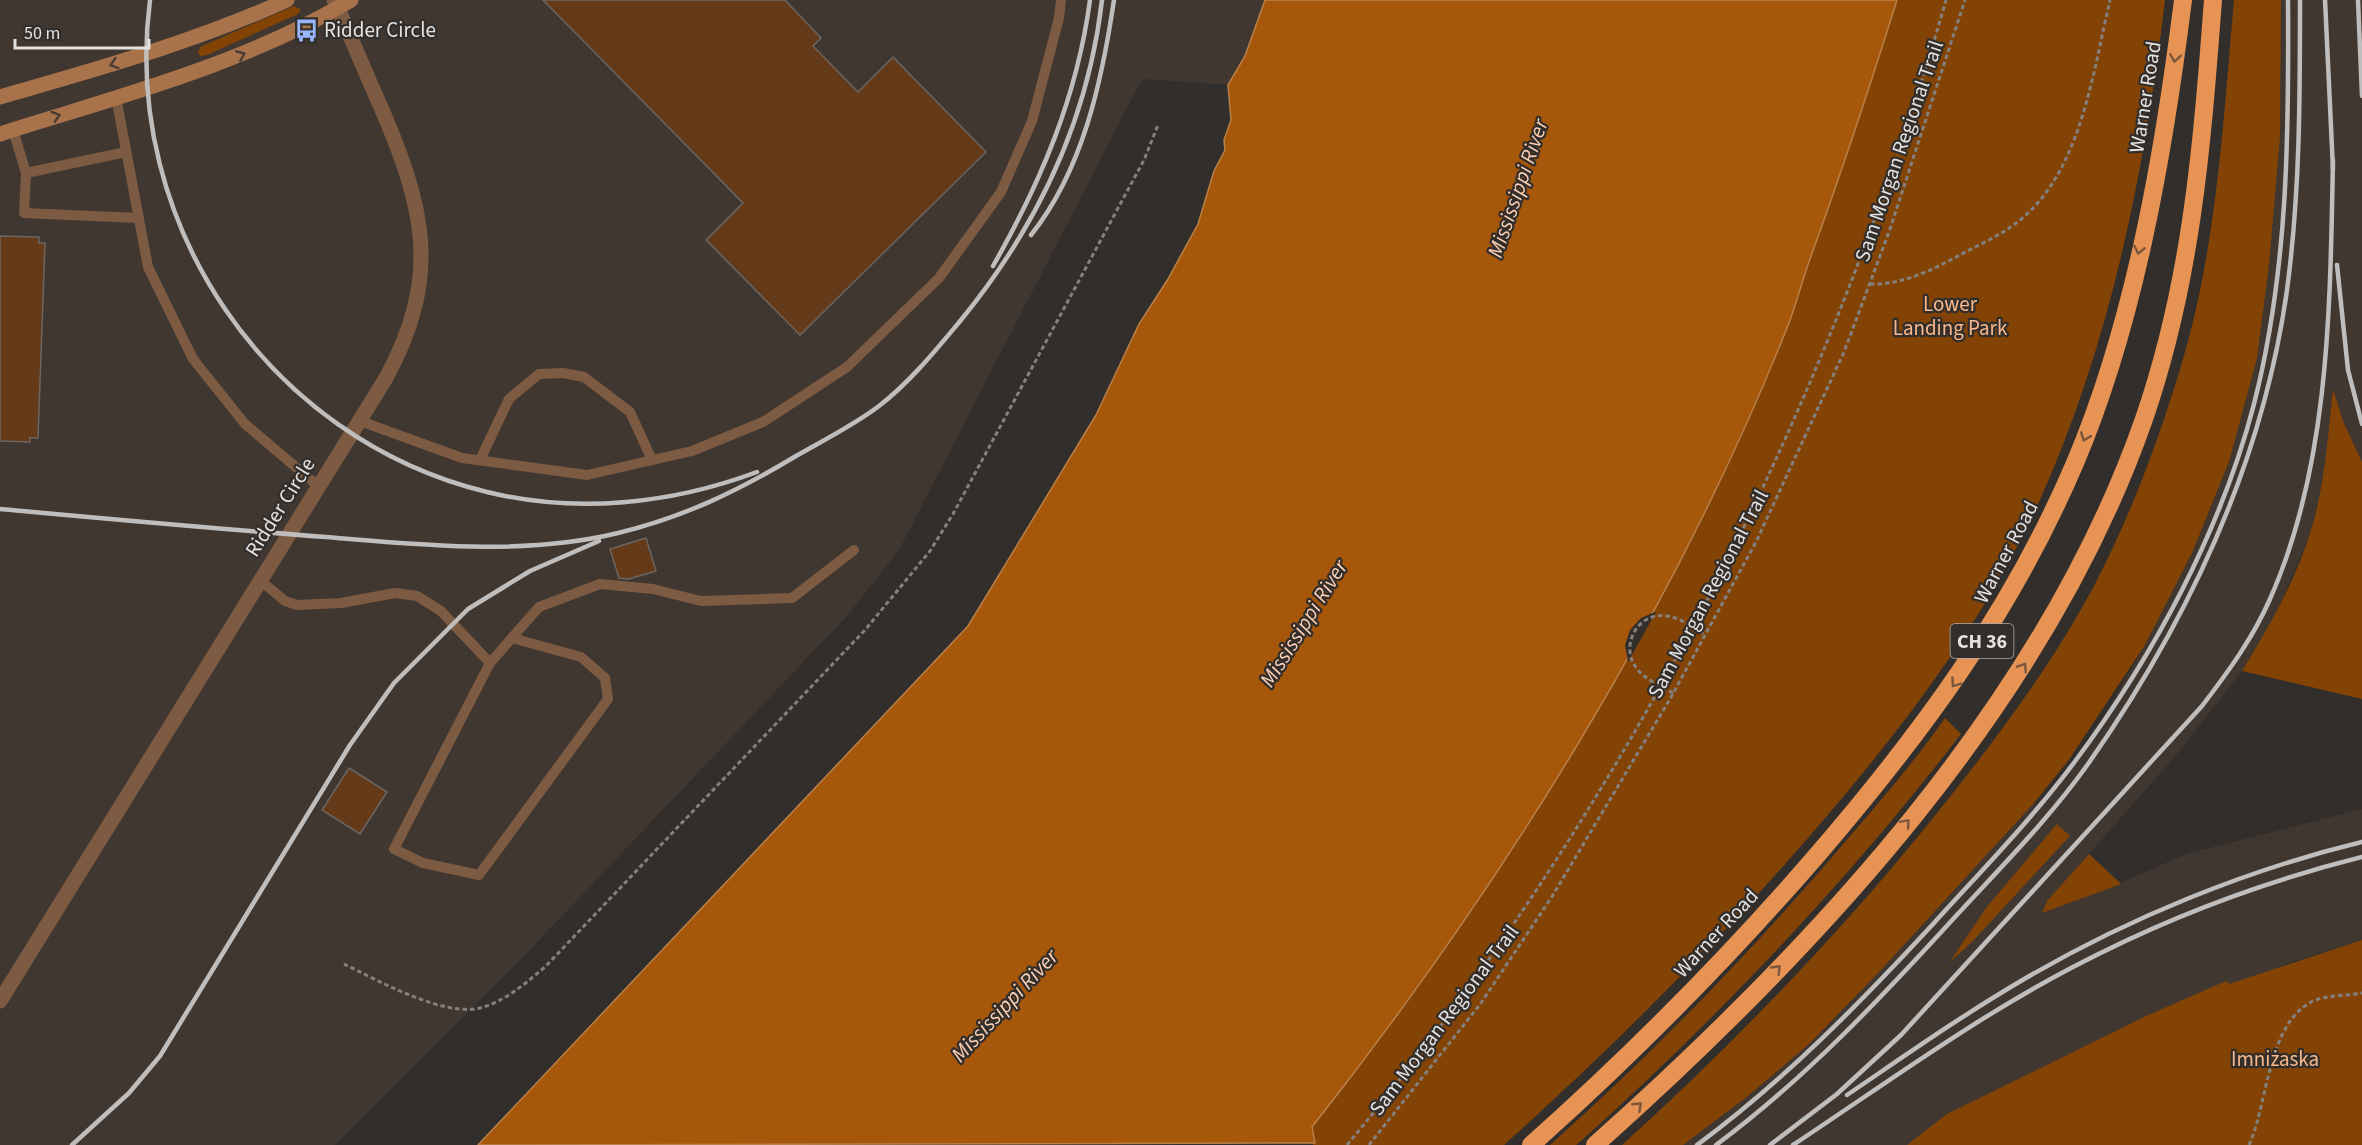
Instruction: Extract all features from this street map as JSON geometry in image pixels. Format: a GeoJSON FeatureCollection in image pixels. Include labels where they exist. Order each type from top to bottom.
{"type":"FeatureCollection","features":[{"type":"Feature","properties":{"kind":"highway","name":"Warner Road"},"geometry":{"type":"LineString","coordinates":[[1532,1145],[1665,1019],[1826,845],[1943,699],[1990,628],[2023,572],[2076,461],[2116,347],[2131,288],[2164,125],[2183,0]]}},
{"type":"Feature","properties":{"kind":"highway","name":"CH 36"},"geometry":{"type":"LineString","coordinates":[[1595,1145],[1666,1080],[1753,994],[1890,843],[1993,712],[2066,594],[2098,532],[2144,419],[2175,309],[2198,184],[2213,0]]}},
{"type":"Feature","properties":{"kind":"street"},"geometry":{"type":"LineString","coordinates":[[0,97],[146,54],[246,19],[287,0]]}},
{"type":"Feature","properties":{"kind":"street"},"geometry":{"type":"LineString","coordinates":[[6,132],[232,59],[341,3]]}},
{"type":"Feature","properties":{"kind":"street","name":"Ridder Circle"},"geometry":{"type":"LineString","coordinates":[[0,1001],[360,421],[391,370],[410,328],[420,289],[422,250],[412,186],[341,3]]}},
{"type":"Feature","properties":{"kind":"lane"},"geometry":{"type":"LineString","coordinates":[[360,421],[462,458],[587,475],[692,451],[763,422],[847,367],[939,278],[1001,192],[1032,121],[1059,18],[1061,0]]}},
{"type":"Feature","properties":{"kind":"lane"},"geometry":{"type":"LineString","coordinates":[[116,97],[148,267],[193,359],[245,424],[318,486]]}},
{"type":"Feature","properties":{"kind":"lane"},"geometry":{"type":"LineString","coordinates":[[6,132],[26,173],[24,213],[139,218]]}},
{"type":"Feature","properties":{"kind":"lane"},"geometry":{"type":"LineString","coordinates":[[26,173],[126,152]]}},
{"type":"Feature","properties":{"kind":"lane"},"geometry":{"type":"LineString","coordinates":[[480,460],[508,399],[539,374],[563,373],[584,377],[619,401],[630,412],[652,460]]}},
{"type":"Feature","properties":{"kind":"lane"},"geometry":{"type":"LineString","coordinates":[[512,638],[580,657],[605,678],[608,699],[478,875],[423,863],[394,849],[490,663],[539,607],[600,584],[653,589],[701,601],[792,598],[854,550]]}},
{"type":"Feature","properties":{"kind":"lane"},"geometry":{"type":"LineString","coordinates":[[260,580],[285,601],[297,605],[341,603],[395,593],[417,596],[441,611],[490,663]]}},
{"type":"Feature","properties":{"kind":"path"},"geometry":{"type":"LineString","coordinates":[[1347,1145],[1416,1059],[1494,951],[1573,831],[1660,685],[1747,523],[1815,370],[1887,182],[1946,0]]}},
{"type":"Feature","properties":{"kind":"path","name":"Sam Morgan Regional Trail"},"geometry":{"type":"LineString","coordinates":[[1369,1145],[1442,1055],[1497,981],[1570,866],[1673,693],[1760,533],[1820,406],[1870,284],[1922,135],[1965,0]]}},
{"type":"Feature","properties":{"kind":"path"},"geometry":{"type":"LineString","coordinates":[[1870,284],[1886,285],[1899,282],[1946,263],[2021,220],[2040,198],[2060,170],[2078,135],[2110,0]]}},
{"type":"Feature","properties":{"kind":"path"},"geometry":{"type":"LineString","coordinates":[[344,964],[391,987],[439,1005],[478,1008],[515,992],[546,966],[866,630],[930,551],[953,514],[1139,170],[1158,125]]}},
{"type":"Feature","properties":{"kind":"path"},"geometry":{"type":"LineString","coordinates":[[1673,693],[1646,677],[1631,660],[1629,646],[1634,632],[1643,621],[1656,616],[1678,619],[1706,635]]}},
{"type":"Feature","properties":{"kind":"path"},"geometry":{"type":"LineString","coordinates":[[2249,1145],[2272,1059],[2292,1020],[2312,1002],[2362,993]]}},
{"type":"Feature","properties":{"kind":"shaded area"},"geometry":{"type":"Polygon","coordinates":[[[0,0],[1265,0],[1245,56],[1228,85],[1142,79],[899,550],[847,616],[525,955],[335,1145],[0,1145],[0,0]]]}},
{"type":"Feature","properties":{"kind":"shaded area"},"geometry":{"type":"Polygon","coordinates":[[[2281,0],[2362,0],[2362,462],[2343,421],[2334,391],[2324,476],[2311,531],[2276,616],[2242,671],[2178,753],[2089,854],[2121,883],[2186,854],[2362,809],[2362,940],[2285,964],[1938,1145],[1678,1145],[2030,799],[2039,806],[2096,730],[2145,645],[2192,553],[2229,462],[2280,137],[2281,0]]]}},
{"type":"Feature","properties":{"kind":"green space","name":"Lower Landing Park"},"geometry":{"type":"Polygon","coordinates":[[[1897,0],[2165,0],[2157,64],[2135,193],[2105,319],[2064,442],[2019,543],[1997,583],[1949,659],[1838,803],[1759,893],[1677,980],[1592,1064],[1504,1145],[1313,1145],[1312,1127],[1451,940],[1517,842],[1639,639],[1694,535],[1744,429],[1789,323],[1897,0]]]}},
{"type":"Feature","properties":{"kind":"green space"},"geometry":{"type":"Polygon","coordinates":[[[2234,0],[2281,0],[2280,137],[2269,265],[2257,358],[2229,462],[2192,553],[2145,645],[2068,761],[2034,803],[1881,970],[1809,1044],[1748,1096],[1683,1145],[1622,1145],[1743,1030],[1820,949],[1893,866],[1952,794],[2019,706],[2060,644],[2097,580],[2122,528],[2154,448],[2193,321],[2203,276],[2217,184],[2234,0]]]}},
{"type":"Feature","properties":{"kind":"green space"},"geometry":{"type":"Polygon","coordinates":[[[294,6],[301,9],[298,14],[207,55],[201,56],[198,53],[200,47],[294,6]]]}},
{"type":"Feature","properties":{"kind":"green space"},"geometry":{"type":"Polygon","coordinates":[[[2333,389],[2343,421],[2362,462],[2362,699],[2242,671],[2272,620],[2305,549],[2316,513],[2323,478],[2333,389]]]}},
{"type":"Feature","properties":{"kind":"green space"},"geometry":{"type":"Polygon","coordinates":[[[1945,718],[1961,734],[1874,842],[1781,946],[1684,1045],[1582,1140],[1576,1145],[1550,1145],[1661,1041],[1766,932],[1890,788],[1945,718]]]}},
{"type":"Feature","properties":{"kind":"green space"},"geometry":{"type":"Polygon","coordinates":[[[2057,824],[2070,836],[1973,941],[1949,963],[1986,908],[2057,824]]]}},
{"type":"Feature","properties":{"kind":"green space"},"geometry":{"type":"Polygon","coordinates":[[[2089,854],[2121,884],[2042,913],[2047,901],[2089,854]]]}},
{"type":"Feature","properties":{"kind":"green space","name":"Imniżaska"},"geometry":{"type":"Polygon","coordinates":[[[2362,940],[2362,1145],[1907,1145],[1947,1114],[2146,1016],[2226,981],[2229,984],[2362,940]]]}},
{"type":"Feature","properties":{"kind":"water","name":"Mississippi River"},"geometry":{"type":"Polygon","coordinates":[[[1265,0],[1897,0],[1789,323],[1744,429],[1694,535],[1639,639],[1517,842],[1451,940],[1312,1127],[1315,1143],[478,1145],[968,626],[1096,415],[1139,324],[1168,279],[1198,224],[1214,171],[1225,150],[1224,140],[1231,120],[1228,85],[1245,56],[1265,0]]]}},
{"type":"Feature","properties":{"kind":"pier"},"geometry":{"type":"Polygon","coordinates":[[[1656,612],[1628,662],[1625,645],[1630,630],[1641,618],[1656,612]]]}},
{"type":"Feature","properties":{"kind":"building"},"geometry":{"type":"Polygon","coordinates":[[[543,0],[785,0],[821,38],[813,46],[858,92],[893,57],[986,152],[800,335],[706,240],[743,203],[543,0]]]}},
{"type":"Feature","properties":{"kind":"building"},"geometry":{"type":"Polygon","coordinates":[[[0,236],[39,237],[39,243],[45,243],[38,438],[30,438],[30,442],[0,441],[0,236]]]}},
{"type":"Feature","properties":{"kind":"building"},"geometry":{"type":"Polygon","coordinates":[[[646,538],[656,571],[629,579],[619,578],[610,549],[646,538]]]}},
{"type":"Feature","properties":{"kind":"building"},"geometry":{"type":"Polygon","coordinates":[[[349,768],[387,792],[360,834],[322,810],[349,768]]]}},
{"type":"Feature","properties":{"kind":"railway"},"geometry":{"type":"LineString","coordinates":[[150,0],[147,83],[160,164],[186,240],[226,310],[276,372],[338,424],[408,465],[487,492],[555,503],[589,504],[658,498],[691,492],[757,472]]}},
{"type":"Feature","properties":{"kind":"railway"},"geometry":{"type":"LineString","coordinates":[[993,266],[1027,203],[1055,138],[1076,71],[1090,0]]}},
{"type":"Feature","properties":{"kind":"railway"},"geometry":{"type":"LineString","coordinates":[[0,509],[399,543],[472,547],[546,544],[618,533],[666,519],[732,492],[839,432],[890,397],[932,354],[988,285],[1013,248],[1055,170],[1085,88],[1102,0]]}},
{"type":"Feature","properties":{"kind":"railway"},"geometry":{"type":"LineString","coordinates":[[1031,235],[1049,210],[1064,182],[1088,124],[1103,62],[1114,0]]}},
{"type":"Feature","properties":{"kind":"railway"},"geometry":{"type":"LineString","coordinates":[[1697,1145],[1761,1094],[1821,1040],[1934,923],[2025,823],[2060,781],[2105,720],[2158,635],[2182,590],[2204,545],[2240,451],[2254,404],[2274,304],[2287,153],[2288,0]]}},
{"type":"Feature","properties":{"kind":"railway"},"geometry":{"type":"LineString","coordinates":[[1716,1145],[1749,1120],[1841,1037],[1899,978],[2041,824],[2088,764],[2124,710],[2188,597],[2216,539],[2240,478],[2260,417],[2276,354],[2287,290],[2295,217],[2300,0]]}},
{"type":"Feature","properties":{"kind":"railway"},"geometry":{"type":"LineString","coordinates":[[2325,0],[2333,169]]}},
{"type":"Feature","properties":{"kind":"railway"},"geometry":{"type":"LineString","coordinates":[[2358,0],[2362,96]]}},
{"type":"Feature","properties":{"kind":"railway"},"geometry":{"type":"LineString","coordinates":[[1770,1145],[1837,1094],[1901,1035],[2202,706],[2248,641],[2270,599],[2290,547],[2305,494],[2316,439],[2328,327],[2333,160]]}},
{"type":"Feature","properties":{"kind":"railway"},"geometry":{"type":"LineString","coordinates":[[2337,265],[2348,370],[2362,424]]}},
{"type":"Feature","properties":{"kind":"railway"},"geometry":{"type":"LineString","coordinates":[[72,1145],[129,1093],[160,1056],[350,745],[394,683],[468,609],[530,571],[599,541]]}},
{"type":"Feature","properties":{"kind":"railway"},"geometry":{"type":"LineString","coordinates":[[1847,1095],[2003,992],[2106,935],[2189,898],[2232,882],[2318,853],[2362,842]]}},
{"type":"Feature","properties":{"kind":"railway"},"geometry":{"type":"LineString","coordinates":[[1793,1145],[1966,1030],[2073,967],[2142,933],[2214,903],[2287,878],[2362,857]]}},
{"type":"Feature","properties":{"kind":"place","name":"Ridder Circle"},"geometry":{"type":"Point","coordinates":[306,30]}}]}
